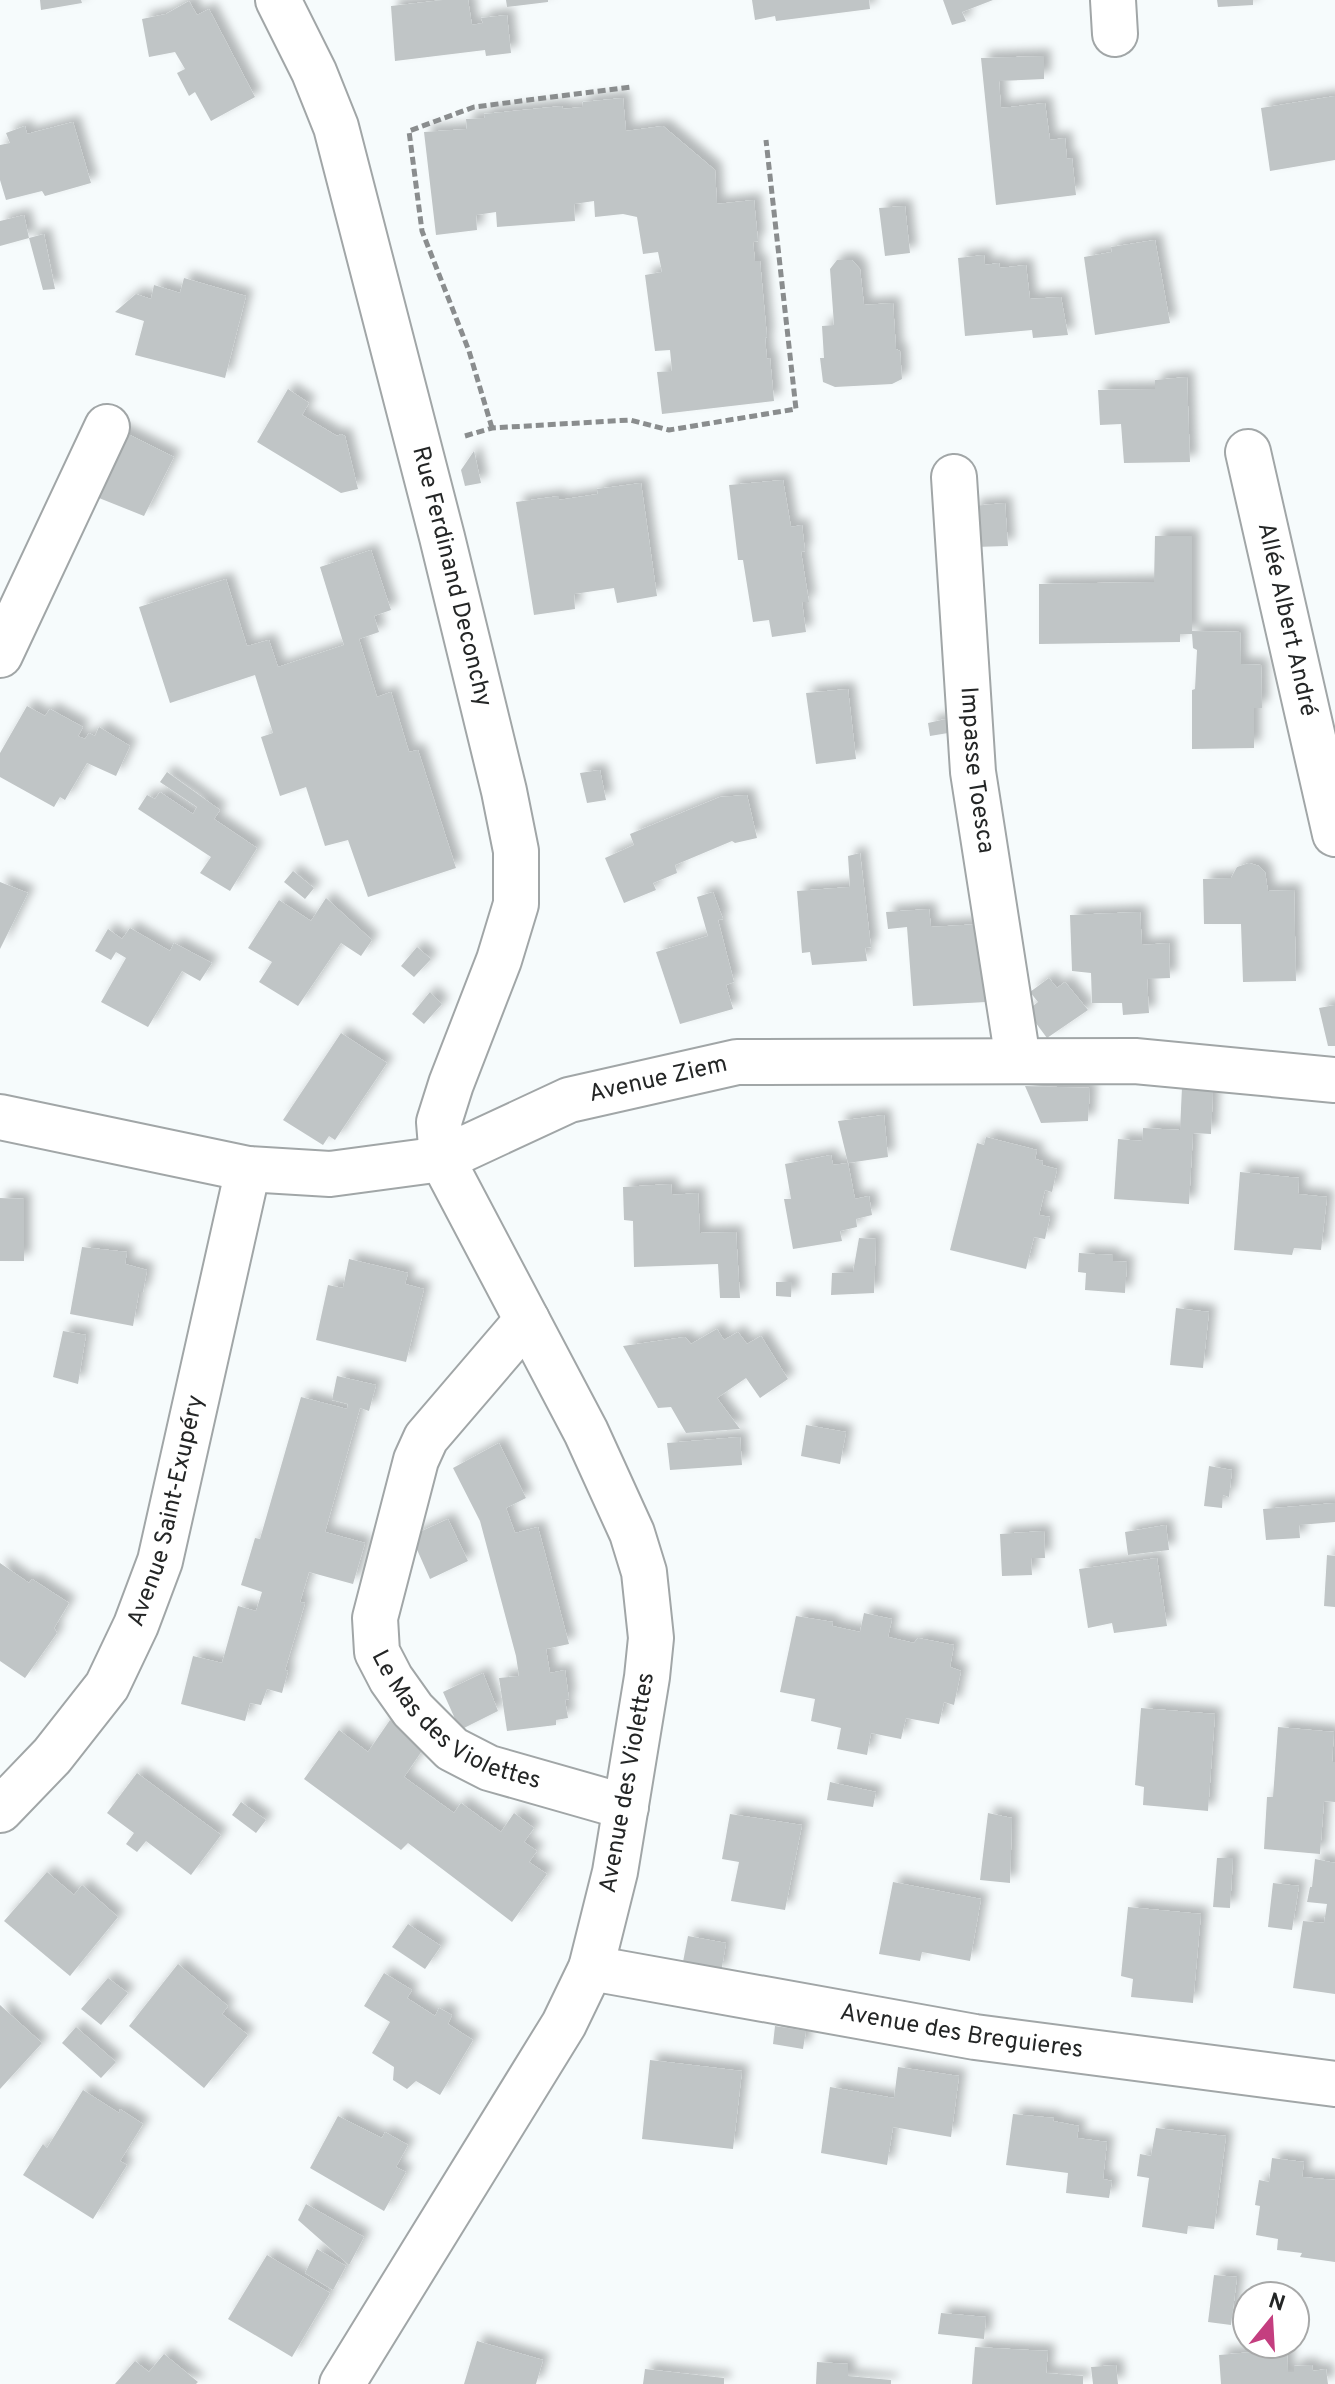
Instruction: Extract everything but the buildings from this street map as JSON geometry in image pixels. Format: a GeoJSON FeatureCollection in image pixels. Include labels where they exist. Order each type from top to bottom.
{"type":"FeatureCollection","features":[{"type":"Feature","properties":{"kind":"street","name":"Rue Ferdinand Deconchy"},"geometry":{"type":"LineString","coordinates":[[278,0],[314,72],[336,127],[426,476],[516,851],[516,904],[499,960],[439,1122],[442,1159]]}},
{"type":"Feature","properties":{"kind":"street"},"geometry":{"type":"LineString","coordinates":[[0,655],[107,427]]}},
{"type":"Feature","properties":{"kind":"street","name":"Allée Albert André"},"geometry":{"type":"LineString","coordinates":[[1248,452],[1335,834]]}},
{"type":"Feature","properties":{"kind":"street","name":"Impasse Toesca"},"geometry":{"type":"LineString","coordinates":[[954,477],[973,772],[1018,1060]]}},
{"type":"Feature","properties":{"kind":"street","name":"Avenue Ziem"},"geometry":{"type":"LineString","coordinates":[[0,1117],[248,1169],[330,1174],[442,1159],[569,1100],[737,1062],[1135,1061],[1335,1080]]}},
{"type":"Feature","properties":{"kind":"street","name":"Avenue des Violettes"},"geometry":{"type":"LineString","coordinates":[[342,2384],[564,2024],[591,1968],[615,1872],[651,1638],[644,1572],[632,1533],[586,1432],[442,1159]]}},
{"type":"Feature","properties":{"kind":"street","name":"Avenue Saint-Exupéry"},"geometry":{"type":"LineString","coordinates":[[0,1810],[52,1756],[107,1686],[136,1625],[160,1561],[248,1169]]}},
{"type":"Feature","properties":{"kind":"street","name":"Le Mas des Violettes"},"geometry":{"type":"LineString","coordinates":[[527,1320],[426,1438],[416,1460],[375,1618],[377,1652],[413,1710],[452,1749],[489,1768],[626,1807]]}},
{"type":"Feature","properties":{"kind":"street","name":"Avenue des Breguieres"},"geometry":{"type":"LineString","coordinates":[[591,1968],[975,2037],[1335,2084]]}},
{"type":"Feature","properties":{"kind":"path"},"geometry":{"type":"LineString","coordinates":[[492,428],[469,351],[422,231],[409,131],[474,107],[631,87]]}},
{"type":"Feature","properties":{"kind":"path"},"geometry":{"type":"LineString","coordinates":[[426,476],[456,439],[492,428],[630,420],[669,430],[796,409],[766,140]]}}]}
